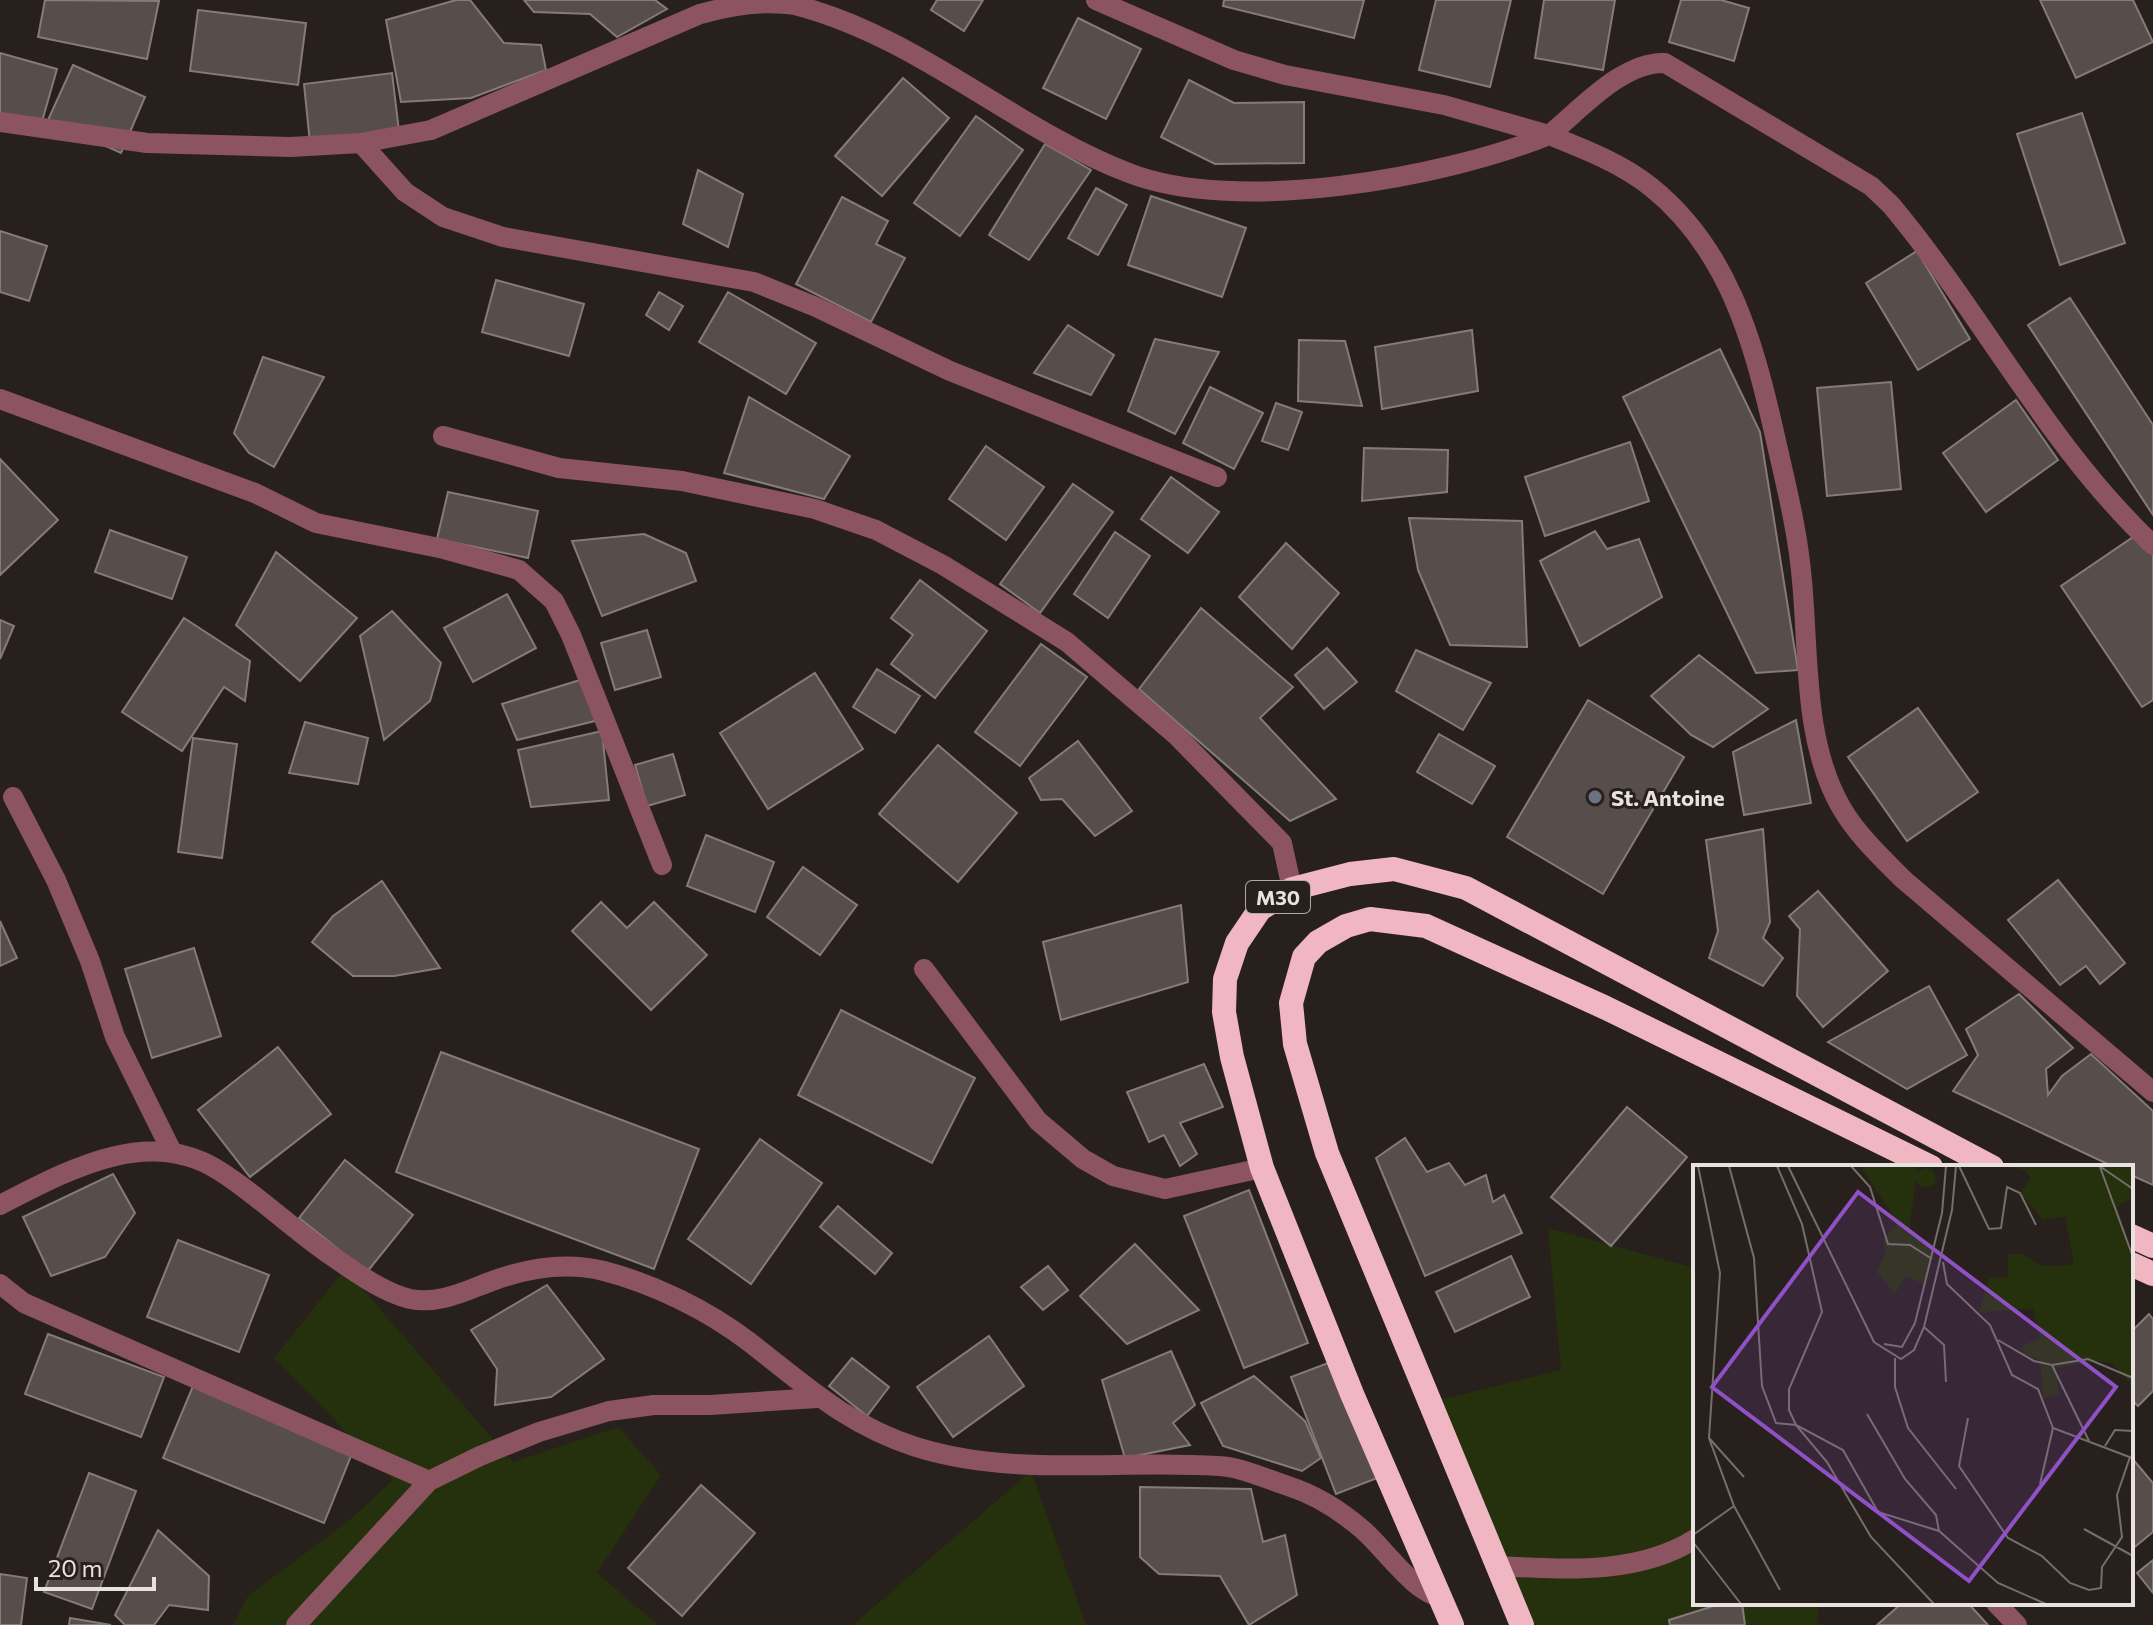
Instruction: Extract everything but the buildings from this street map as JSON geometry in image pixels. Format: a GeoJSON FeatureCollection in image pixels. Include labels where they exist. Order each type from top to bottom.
{"type":"FeatureCollection","features":[{"type":"Feature","properties":{"kind":"highway","name":"M30"},"geometry":{"type":"LineString","coordinates":[[1452,1625],[1352,1394],[1262,1168],[1232,1057],[1224,1012],[1225,979],[1237,943],[1260,909],[1292,889],[1350,874],[1394,869],[1466,888],[1988,1165]]}},
{"type":"Feature","properties":{"kind":"highway","name":"M30"},"geometry":{"type":"LineString","coordinates":[[1522,1625],[1327,1153],[1295,1044],[1291,1003],[1304,957],[1318,942],[1346,926],[1370,919],[1426,926],[1593,1001],[1927,1165]]}},
{"type":"Feature","properties":{"kind":"highway"},"geometry":{"type":"LineString","coordinates":[[2133,1237],[2153,1246]]}},
{"type":"Feature","properties":{"kind":"highway"},"geometry":{"type":"LineString","coordinates":[[2133,1265],[2153,1274]]}},
{"type":"Feature","properties":{"kind":"street"},"geometry":{"type":"LineString","coordinates":[[1096,0],[1234,60],[1285,75],[1444,105],[1549,135],[1611,161],[1651,187],[1690,227],[1714,259],[1734,295],[1751,339],[1786,484],[1802,578],[1809,686],[1824,771],[1841,807],[1868,844],[1904,880],[2153,1092]]}},
{"type":"Feature","properties":{"kind":"street"},"geometry":{"type":"LineString","coordinates":[[0,122],[147,143],[291,147],[361,143],[431,130],[700,14],[763,3],[793,5],[891,41],[1091,157],[1132,175],[1199,190],[1231,193],[1289,190],[1403,176],[1475,161],[1549,135],[1630,69],[1648,62],[1665,63],[1871,186],[1906,223],[2027,395],[2083,468],[2153,545]]}},
{"type":"Feature","properties":{"kind":"street"},"geometry":{"type":"LineString","coordinates":[[361,143],[405,192],[443,217],[503,237],[754,282],[816,307],[950,371],[1217,477]]}},
{"type":"Feature","properties":{"kind":"street"},"geometry":{"type":"LineString","coordinates":[[0,399],[255,493],[316,523],[444,549],[519,570],[554,601],[571,635],[662,865]]}},
{"type":"Feature","properties":{"kind":"street"},"geometry":{"type":"LineString","coordinates":[[443,436],[559,468],[682,481],[815,509],[876,530],[943,565],[1067,642],[1177,736],[1282,843],[1292,889]]}},
{"type":"Feature","properties":{"kind":"street"},"geometry":{"type":"LineString","coordinates":[[13,797],[56,880],[90,961],[115,1037],[172,1152]]}},
{"type":"Feature","properties":{"kind":"street"},"geometry":{"type":"LineString","coordinates":[[924,969],[1038,1121],[1083,1159],[1113,1176],[1165,1189],[1262,1168]]}},
{"type":"Feature","properties":{"kind":"street"},"geometry":{"type":"LineString","coordinates":[[0,1205],[83,1163],[136,1152],[172,1152],[216,1168],[283,1222],[361,1276],[409,1299],[444,1299],[500,1278],[559,1264],[603,1270],[656,1288],[732,1331],[817,1398],[880,1432],[917,1447],[975,1460],[1044,1467],[1223,1466],[1313,1494],[1361,1528],[1421,1590],[1440,1596]]}},
{"type":"Feature","properties":{"kind":"street"},"geometry":{"type":"LineString","coordinates":[[0,1284],[24,1303],[429,1481]]}},
{"type":"Feature","properties":{"kind":"street"},"geometry":{"type":"LineString","coordinates":[[296,1625],[429,1481],[539,1432],[609,1411],[654,1405],[817,1398]]}},
{"type":"Feature","properties":{"kind":"street"},"geometry":{"type":"LineString","coordinates":[[1496,1566],[1585,1570],[1640,1561],[1693,1540]]}},
{"type":"Feature","properties":{"kind":"street"},"geometry":{"type":"LineString","coordinates":[[1998,1605],[2017,1625]]}},
{"type":"Feature","properties":{"kind":"green space"},"geometry":{"type":"Polygon","coordinates":[[[1548,1228],[1693,1267],[1693,1605],[1819,1605],[1817,1622],[1824,1625],[1520,1625],[1419,1405],[1561,1370],[1548,1228]]]}},
{"type":"Feature","properties":{"kind":"green space"},"geometry":{"type":"Polygon","coordinates":[[[345,1269],[513,1462],[618,1427],[661,1475],[597,1573],[658,1625],[233,1625],[248,1596],[351,1519],[393,1480],[274,1358],[345,1269]]]}},
{"type":"Feature","properties":{"kind":"green space"},"geometry":{"type":"Polygon","coordinates":[[[1031,1471],[1086,1625],[853,1625],[1031,1471]]]}},
{"type":"Feature","properties":{"kind":"place","name":"St. Antoine"},"geometry":{"type":"Point","coordinates":[1595,797]}}]}
